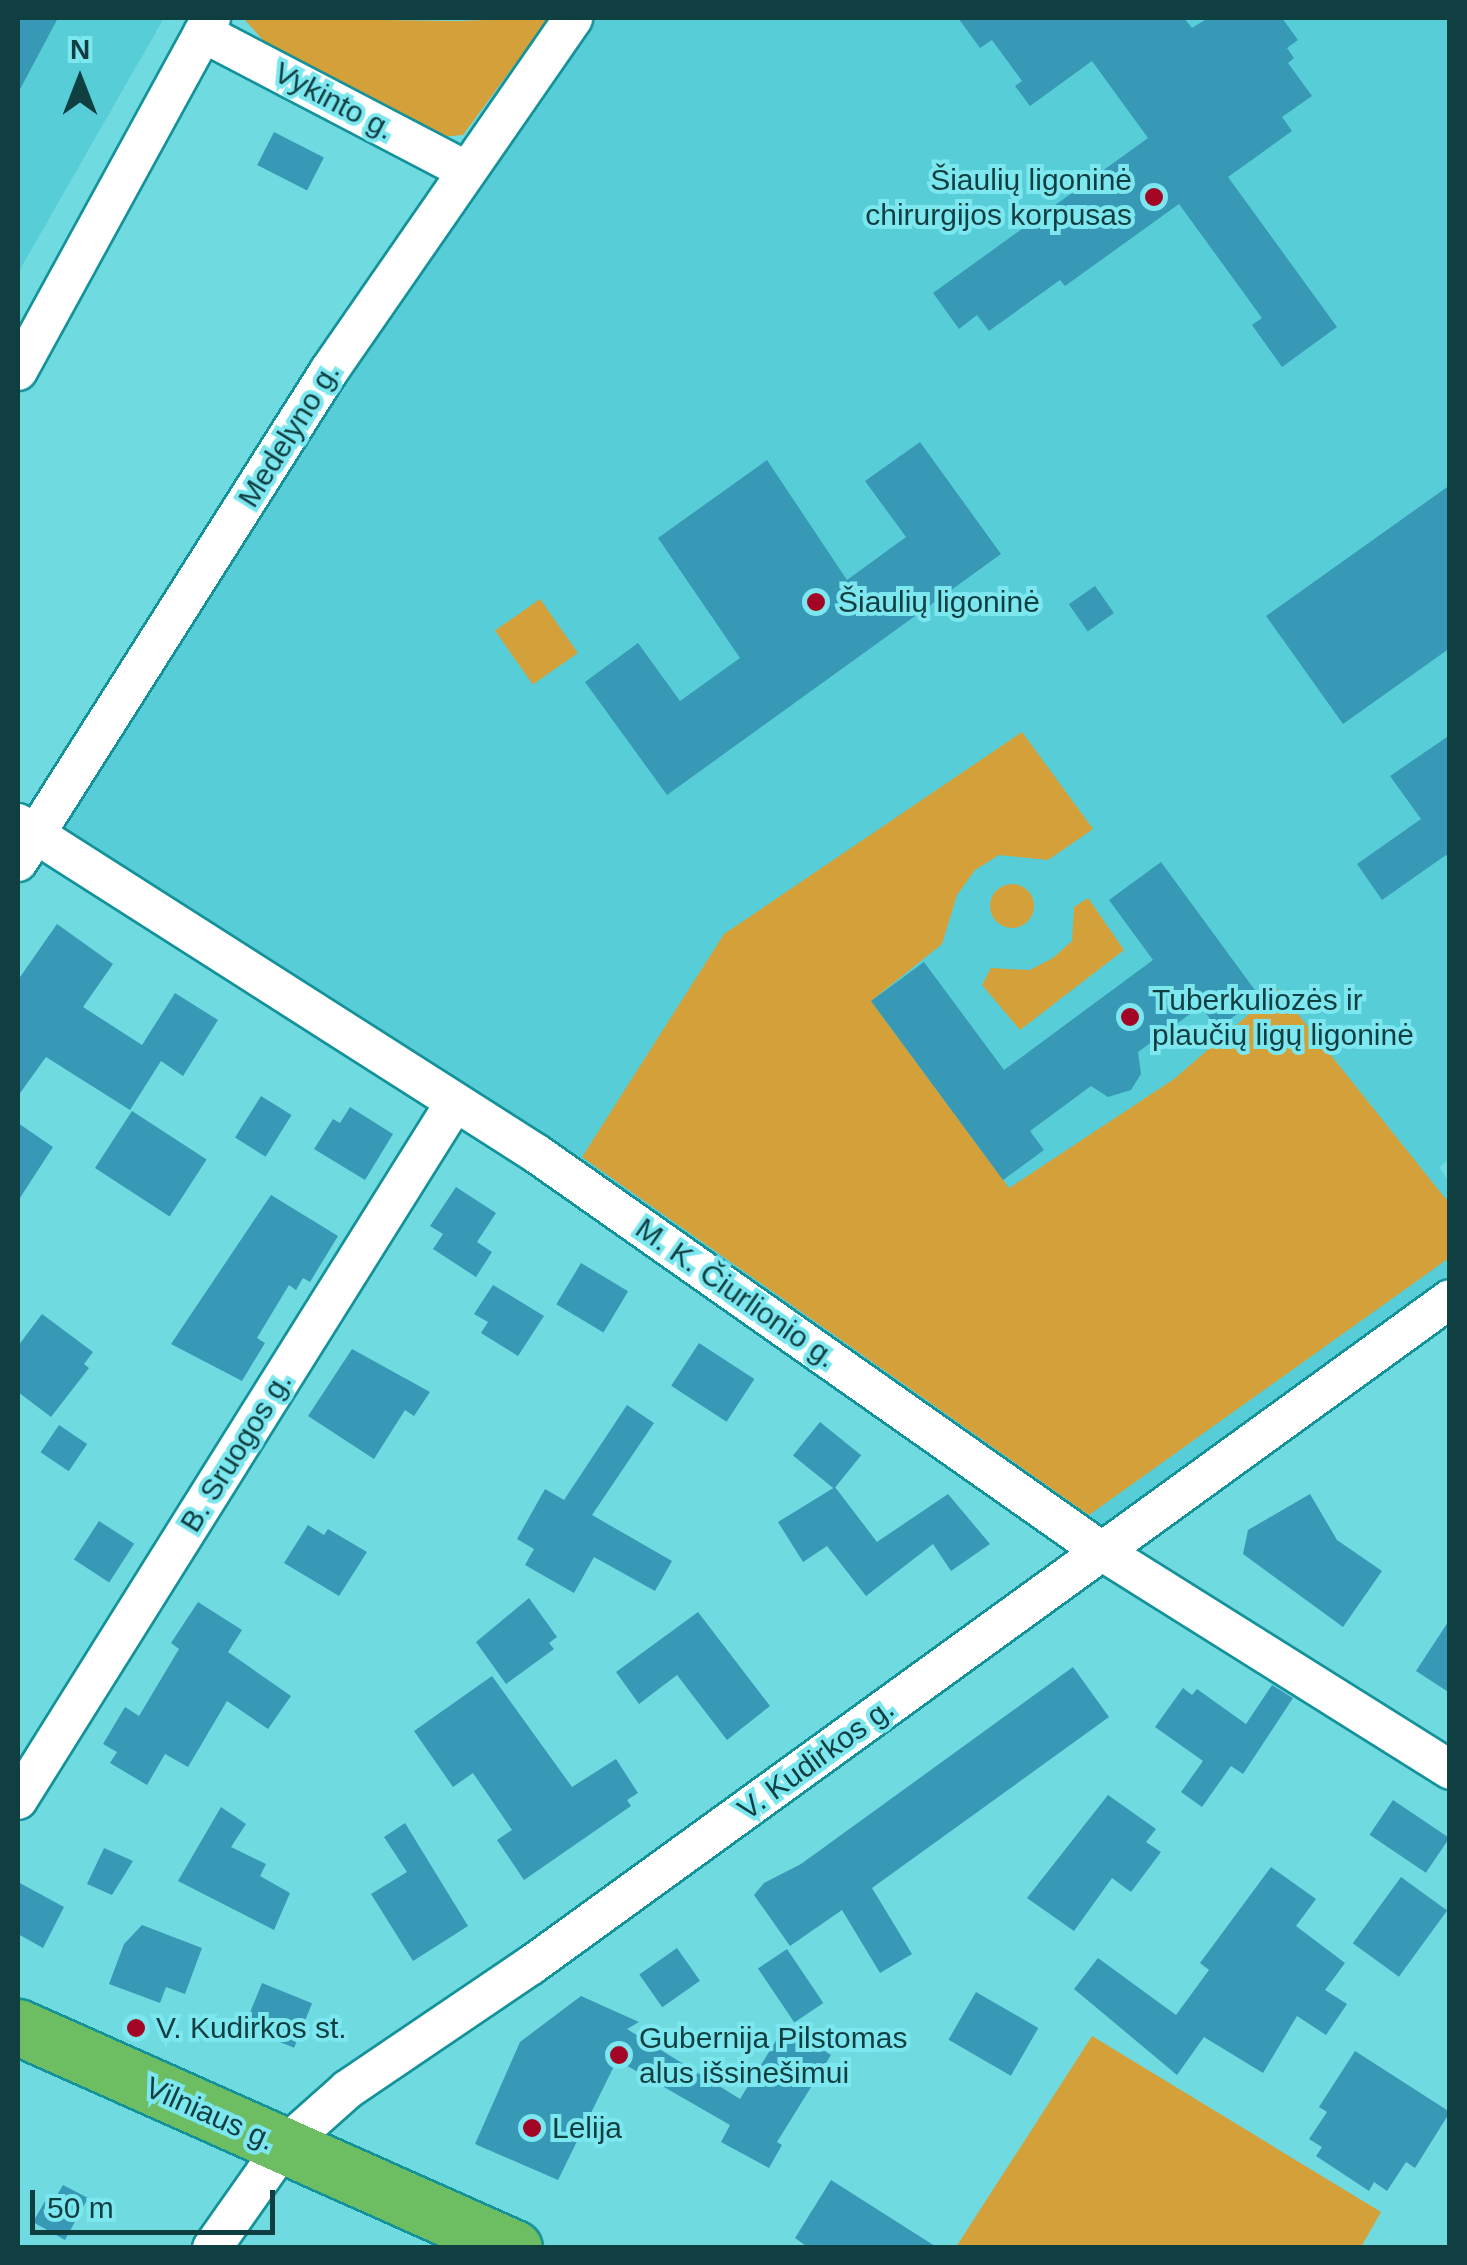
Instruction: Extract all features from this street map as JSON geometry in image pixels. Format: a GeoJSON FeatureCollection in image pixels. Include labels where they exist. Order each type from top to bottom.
{"type":"FeatureCollection","features":[{"type":"Feature","properties":{"kind":"highway","name":"Vilniaus g."},"geometry":{"type":"LineString","coordinates":[[18,2027],[514,2248]]}},
{"type":"Feature","properties":{"kind":"street","name":"Medelyno g."},"geometry":{"type":"LineString","coordinates":[[24,839],[464,170],[573,18]]}},
{"type":"Feature","properties":{"kind":"street","name":"Vykinto g."},"geometry":{"type":"LineString","coordinates":[[207,25],[464,170]]}},
{"type":"Feature","properties":{"kind":"street"},"geometry":{"type":"LineString","coordinates":[[18,372],[207,25]]}},
{"type":"Feature","properties":{"kind":"street","name":"M. K. Čiurlionio g."},"geometry":{"type":"LineString","coordinates":[[24,839],[537,1154],[1103,1552],[1450,1770]]}},
{"type":"Feature","properties":{"kind":"street","name":"B. Sruogos g."},"geometry":{"type":"LineString","coordinates":[[18,1800],[454,1104]]}},
{"type":"Feature","properties":{"kind":"street","name":"V. Kudirkos g."},"geometry":{"type":"LineString","coordinates":[[212,2248],[284,2147],[348,2089],[1103,1552],[1450,1299]]}},
{"type":"Feature","properties":{"kind":"shaded area"},"geometry":{"type":"Polygon","coordinates":[[[18,18],[164,18],[18,273],[18,18]]]}},
{"type":"Feature","properties":{"kind":"shaded area"},"geometry":{"type":"Polygon","coordinates":[[[243,18],[549,18],[463,135],[439,137],[282,61],[243,18]]]}},
{"type":"Feature","properties":{"kind":"shaded area","name":"Šiaulių ligoninė"},"geometry":{"type":"Polygon","coordinates":[[[573,18],[1449,18],[1450,1159],[1439,1167],[1449,1182],[1449,1299],[1103,1552],[37,834],[573,18]]]}},
{"type":"Feature","properties":{"kind":"shaded area"},"geometry":{"type":"Polygon","coordinates":[[[540,599],[578,653],[533,685],[495,631],[540,599]]]}},
{"type":"Feature","properties":{"kind":"shaded area"},"geometry":{"type":"Polygon","coordinates":[[[1022,732],[1093,829],[1048,860],[999,855],[975,870],[957,895],[942,944],[871,1001],[1009,1188],[1174,1079],[1278,989],[1449,1203],[1449,1258],[1089,1515],[582,1157],[724,934],[1022,732]]]}},
{"type":"Feature","properties":{"kind":"shaded area"},"geometry":{"type":"Polygon","coordinates":[[[1012,884],[1027,891],[1034,906],[1027,921],[1012,928],[997,921],[990,906],[997,891],[1012,884]]]}},
{"type":"Feature","properties":{"kind":"shaded area"},"geometry":{"type":"Polygon","coordinates":[[[1088,898],[1124,950],[1020,1030],[982,985],[991,968],[1030,970],[1053,958],[1072,941],[1074,907],[1088,898]]]}},
{"type":"Feature","properties":{"kind":"shaded area"},"geometry":{"type":"Polygon","coordinates":[[[1092,2036],[1381,2212],[1361,2247],[956,2247],[1092,2036]]]}},
{"type":"Feature","properties":{"kind":"building"},"geometry":{"type":"Polygon","coordinates":[[[18,18],[58,18],[18,93],[18,18]]]}},
{"type":"Feature","properties":{"kind":"building","name":"Šiaulių ligoninė chirurgijos korpusas"},"geometry":{"type":"Polygon","coordinates":[[[958,18],[1184,18],[1192,28],[1208,18],[1282,18],[1298,40],[1287,48],[1294,58],[1288,63],[1312,96],[1282,117],[1292,131],[1228,177],[1337,327],[1282,367],[1252,325],[1262,318],[1179,204],[1065,286],[1060,280],[989,331],[977,315],[959,329],[933,293],[1148,138],[1092,61],[1030,106],[1015,86],[1022,81],[992,40],[980,48],[958,18]]]}},
{"type":"Feature","properties":{"kind":"building"},"geometry":{"type":"Polygon","coordinates":[[[274,132],[324,157],[307,190],[257,165],[274,132]]]}},
{"type":"Feature","properties":{"kind":"building"},"geometry":{"type":"Polygon","coordinates":[[[920,442],[1001,554],[667,795],[585,682],[638,643],[680,701],[740,658],[658,538],[767,460],[847,580],[906,537],[865,481],[920,442]]]}},
{"type":"Feature","properties":{"kind":"building"},"geometry":{"type":"Polygon","coordinates":[[[1450,485],[1450,648],[1343,724],[1266,616],[1450,485]]]}},
{"type":"Feature","properties":{"kind":"building"},"geometry":{"type":"Polygon","coordinates":[[[1095,586],[1114,613],[1088,631],[1069,604],[1095,586]]]}},
{"type":"Feature","properties":{"kind":"building"},"geometry":{"type":"Polygon","coordinates":[[[1450,735],[1450,860],[1446,855],[1382,900],[1357,864],[1421,819],[1390,776],[1450,735]]]}},
{"type":"Feature","properties":{"kind":"building","name":"Tuberkuliozės ir plaučių ligų ligoninė"},"geometry":{"type":"Polygon","coordinates":[[[1161,862],[1260,997],[1217,1029],[1201,1006],[1138,1052],[1141,1074],[1131,1090],[1108,1097],[1091,1086],[1030,1131],[1044,1150],[1003,1180],[871,1001],[924,962],[1004,1070],[1153,960],[1109,900],[1161,862]]]}},
{"type":"Feature","properties":{"kind":"building"},"geometry":{"type":"Polygon","coordinates":[[[57,924],[113,964],[83,1007],[142,1045],[175,993],[218,1020],[183,1076],[161,1061],[130,1110],[46,1057],[18,1096],[18,980],[57,924]]]}},
{"type":"Feature","properties":{"kind":"building"},"geometry":{"type":"Polygon","coordinates":[[[261,1096],[292,1115],[266,1157],[235,1138],[261,1096]]]}},
{"type":"Feature","properties":{"kind":"building"},"geometry":{"type":"Polygon","coordinates":[[[350,1107],[393,1134],[365,1180],[314,1149],[333,1119],[340,1123],[350,1107]]]}},
{"type":"Feature","properties":{"kind":"building"},"geometry":{"type":"Polygon","coordinates":[[[132,1111],[207,1159],[170,1217],[95,1168],[132,1111]]]}},
{"type":"Feature","properties":{"kind":"building"},"geometry":{"type":"Polygon","coordinates":[[[18,1123],[53,1147],[18,1201],[18,1123]]]}},
{"type":"Feature","properties":{"kind":"building"},"geometry":{"type":"Polygon","coordinates":[[[456,1187],[496,1213],[477,1242],[492,1252],[476,1277],[433,1249],[443,1234],[430,1226],[456,1187]]]}},
{"type":"Feature","properties":{"kind":"building"},"geometry":{"type":"Polygon","coordinates":[[[271,1195],[338,1236],[310,1282],[303,1278],[296,1290],[289,1285],[257,1338],[265,1343],[242,1381],[171,1344],[271,1195]]]}},
{"type":"Feature","properties":{"kind":"building"},"geometry":{"type":"Polygon","coordinates":[[[581,1263],[628,1291],[603,1332],[556,1304],[581,1263]]]}},
{"type":"Feature","properties":{"kind":"building"},"geometry":{"type":"Polygon","coordinates":[[[493,1285],[544,1316],[518,1356],[481,1333],[488,1322],[474,1314],[493,1285]]]}},
{"type":"Feature","properties":{"kind":"building"},"geometry":{"type":"Polygon","coordinates":[[[42,1314],[93,1352],[84,1364],[89,1368],[51,1417],[18,1392],[18,1346],[42,1314]]]}},
{"type":"Feature","properties":{"kind":"building"},"geometry":{"type":"Polygon","coordinates":[[[699,1343],[754,1379],[727,1422],[671,1386],[699,1343]]]}},
{"type":"Feature","properties":{"kind":"building"},"geometry":{"type":"Polygon","coordinates":[[[352,1349],[430,1392],[414,1416],[405,1410],[374,1459],[308,1416],[352,1349]]]}},
{"type":"Feature","properties":{"kind":"building"},"geometry":{"type":"Polygon","coordinates":[[[627,1405],[654,1423],[592,1515],[672,1561],[655,1591],[594,1557],[574,1593],[525,1565],[534,1549],[517,1539],[545,1489],[564,1500],[627,1405]]]}},
{"type":"Feature","properties":{"kind":"building"},"geometry":{"type":"Polygon","coordinates":[[[820,1422],[861,1455],[834,1489],[793,1455],[820,1422]]]}},
{"type":"Feature","properties":{"kind":"building"},"geometry":{"type":"Polygon","coordinates":[[[59,1425],[87,1444],[69,1471],[41,1452],[59,1425]]]}},
{"type":"Feature","properties":{"kind":"building"},"geometry":{"type":"Polygon","coordinates":[[[835,1487],[877,1542],[948,1494],[990,1544],[951,1571],[933,1544],[866,1596],[827,1546],[803,1562],[778,1522],[835,1487]]]}},
{"type":"Feature","properties":{"kind":"building"},"geometry":{"type":"Polygon","coordinates":[[[1310,1494],[1337,1540],[1382,1571],[1343,1627],[1243,1554],[1248,1530],[1310,1494]]]}},
{"type":"Feature","properties":{"kind":"building"},"geometry":{"type":"Polygon","coordinates":[[[99,1521],[134,1544],[109,1582],[74,1560],[99,1521]]]}},
{"type":"Feature","properties":{"kind":"building"},"geometry":{"type":"Polygon","coordinates":[[[308,1525],[324,1535],[328,1529],[367,1552],[339,1596],[284,1563],[308,1525]]]}},
{"type":"Feature","properties":{"kind":"building"},"geometry":{"type":"Polygon","coordinates":[[[529,1598],[557,1637],[549,1643],[554,1649],[506,1684],[476,1642],[529,1598]]]}},
{"type":"Feature","properties":{"kind":"building"},"geometry":{"type":"Polygon","coordinates":[[[198,1602],[242,1630],[228,1652],[291,1696],[268,1729],[227,1701],[188,1767],[165,1754],[147,1785],[110,1763],[117,1752],[103,1744],[125,1707],[139,1716],[179,1649],[171,1643],[198,1602]]]}},
{"type":"Feature","properties":{"kind":"building"},"geometry":{"type":"Polygon","coordinates":[[[698,1612],[770,1706],[727,1740],[677,1675],[639,1704],[616,1672],[698,1612]]]}},
{"type":"Feature","properties":{"kind":"building"},"geometry":{"type":"Polygon","coordinates":[[[1450,1619],[1450,1693],[1416,1671],[1450,1619]]]}},
{"type":"Feature","properties":{"kind":"building"},"geometry":{"type":"Polygon","coordinates":[[[1073,1667],[1109,1717],[872,1888],[912,1954],[880,1973],[842,1910],[790,1946],[754,1895],[764,1883],[801,1864],[1073,1667]]]}},
{"type":"Feature","properties":{"kind":"building"},"geometry":{"type":"Polygon","coordinates":[[[492,1676],[572,1787],[616,1759],[638,1793],[627,1800],[631,1806],[524,1880],[497,1840],[512,1830],[473,1773],[453,1787],[414,1731],[492,1676]]]}},
{"type":"Feature","properties":{"kind":"building"},"geometry":{"type":"Polygon","coordinates":[[[1272,1685],[1293,1698],[1243,1774],[1231,1766],[1202,1807],[1181,1792],[1203,1761],[1155,1727],[1183,1688],[1192,1695],[1197,1689],[1246,1724],[1272,1685]]]}},
{"type":"Feature","properties":{"kind":"building"},"geometry":{"type":"Polygon","coordinates":[[[1108,1795],[1156,1829],[1146,1842],[1161,1852],[1131,1892],[1112,1878],[1074,1931],[1027,1898],[1108,1795]]]}},
{"type":"Feature","properties":{"kind":"building"},"geometry":{"type":"Polygon","coordinates":[[[1393,1800],[1449,1838],[1426,1873],[1370,1835],[1393,1800]]]}},
{"type":"Feature","properties":{"kind":"building"},"geometry":{"type":"Polygon","coordinates":[[[221,1807],[246,1824],[231,1847],[266,1864],[260,1876],[290,1893],[274,1930],[178,1881],[221,1807]]]}},
{"type":"Feature","properties":{"kind":"building"},"geometry":{"type":"Polygon","coordinates":[[[405,1823],[468,1926],[413,1961],[371,1894],[407,1872],[384,1837],[405,1823]]]}},
{"type":"Feature","properties":{"kind":"building"},"geometry":{"type":"Polygon","coordinates":[[[104,1848],[133,1861],[112,1895],[87,1884],[104,1848]]]}},
{"type":"Feature","properties":{"kind":"building"},"geometry":{"type":"Polygon","coordinates":[[[1271,1867],[1316,1899],[1296,1926],[1345,1963],[1325,1990],[1347,2004],[1326,2035],[1297,2016],[1263,2073],[1204,2037],[1177,2075],[1074,1989],[1098,1958],[1176,2015],[1209,1970],[1200,1963],[1271,1867]]]}},
{"type":"Feature","properties":{"kind":"building"},"geometry":{"type":"Polygon","coordinates":[[[1401,1877],[1447,1911],[1399,1977],[1353,1943],[1401,1877]]]}},
{"type":"Feature","properties":{"kind":"building"},"geometry":{"type":"Polygon","coordinates":[[[18,1882],[64,1907],[43,1948],[18,1934],[18,1882]]]}},
{"type":"Feature","properties":{"kind":"building"},"geometry":{"type":"Polygon","coordinates":[[[142,1925],[202,1948],[185,1994],[166,1987],[160,2003],[109,1984],[124,1944],[142,1925]]]}},
{"type":"Feature","properties":{"kind":"building"},"geometry":{"type":"Polygon","coordinates":[[[677,1948],[700,1981],[662,2007],[639,1974],[677,1948]]]}},
{"type":"Feature","properties":{"kind":"building"},"geometry":{"type":"Polygon","coordinates":[[[787,1949],[823,2003],[794,2022],[758,1969],[787,1949]]]}},
{"type":"Feature","properties":{"kind":"building"},"geometry":{"type":"Polygon","coordinates":[[[262,1983],[312,2003],[294,2048],[244,2028],[262,1983]]]}},
{"type":"Feature","properties":{"kind":"building"},"geometry":{"type":"Polygon","coordinates":[[[976,1992],[1038,2028],[1011,2076],[948,2040],[976,1992]]]}},
{"type":"Feature","properties":{"kind":"building"},"geometry":{"type":"Polygon","coordinates":[[[581,1996],[639,2022],[627,2029],[740,2099],[785,2026],[831,2055],[777,2142],[782,2145],[769,2168],[721,2142],[730,2125],[617,2060],[558,2180],[475,2144],[520,2042],[581,1996]]]}},
{"type":"Feature","properties":{"kind":"building"},"geometry":{"type":"Polygon","coordinates":[[[1355,2051],[1450,2112],[1415,2168],[1406,2162],[1387,2191],[1374,2182],[1369,2191],[1316,2156],[1322,2147],[1309,2139],[1327,2112],[1319,2107],[1355,2051]]]}},
{"type":"Feature","properties":{"kind":"building"},"geometry":{"type":"Polygon","coordinates":[[[831,2180],[938,2248],[809,2248],[795,2238],[831,2180]]]}},
{"type":"Feature","properties":{"kind":"building"},"geometry":{"type":"Polygon","coordinates":[[[63,2185],[88,2198],[65,2240],[33,2222],[48,2196],[54,2200],[63,2185]]]}},
{"type":"Feature","properties":{"kind":"place","name":"Šiaulių ligoninė chirurgijos korpusas"},"geometry":{"type":"Point","coordinates":[1154,197]}},
{"type":"Feature","properties":{"kind":"place","name":"Šiaulių ligoninė"},"geometry":{"type":"Point","coordinates":[816,602]}},
{"type":"Feature","properties":{"kind":"place","name":"Tuberkuliozės ir plaučių ligų ligoninė"},"geometry":{"type":"Point","coordinates":[1130,1017]}},
{"type":"Feature","properties":{"kind":"place","name":"V. Kudirkos st."},"geometry":{"type":"Point","coordinates":[136,2028]}},
{"type":"Feature","properties":{"kind":"place","name":"Gubernija Pilstomas alus išsinešimui"},"geometry":{"type":"Point","coordinates":[619,2055]}},
{"type":"Feature","properties":{"kind":"place","name":"Lelija"},"geometry":{"type":"Point","coordinates":[532,2128]}}]}
